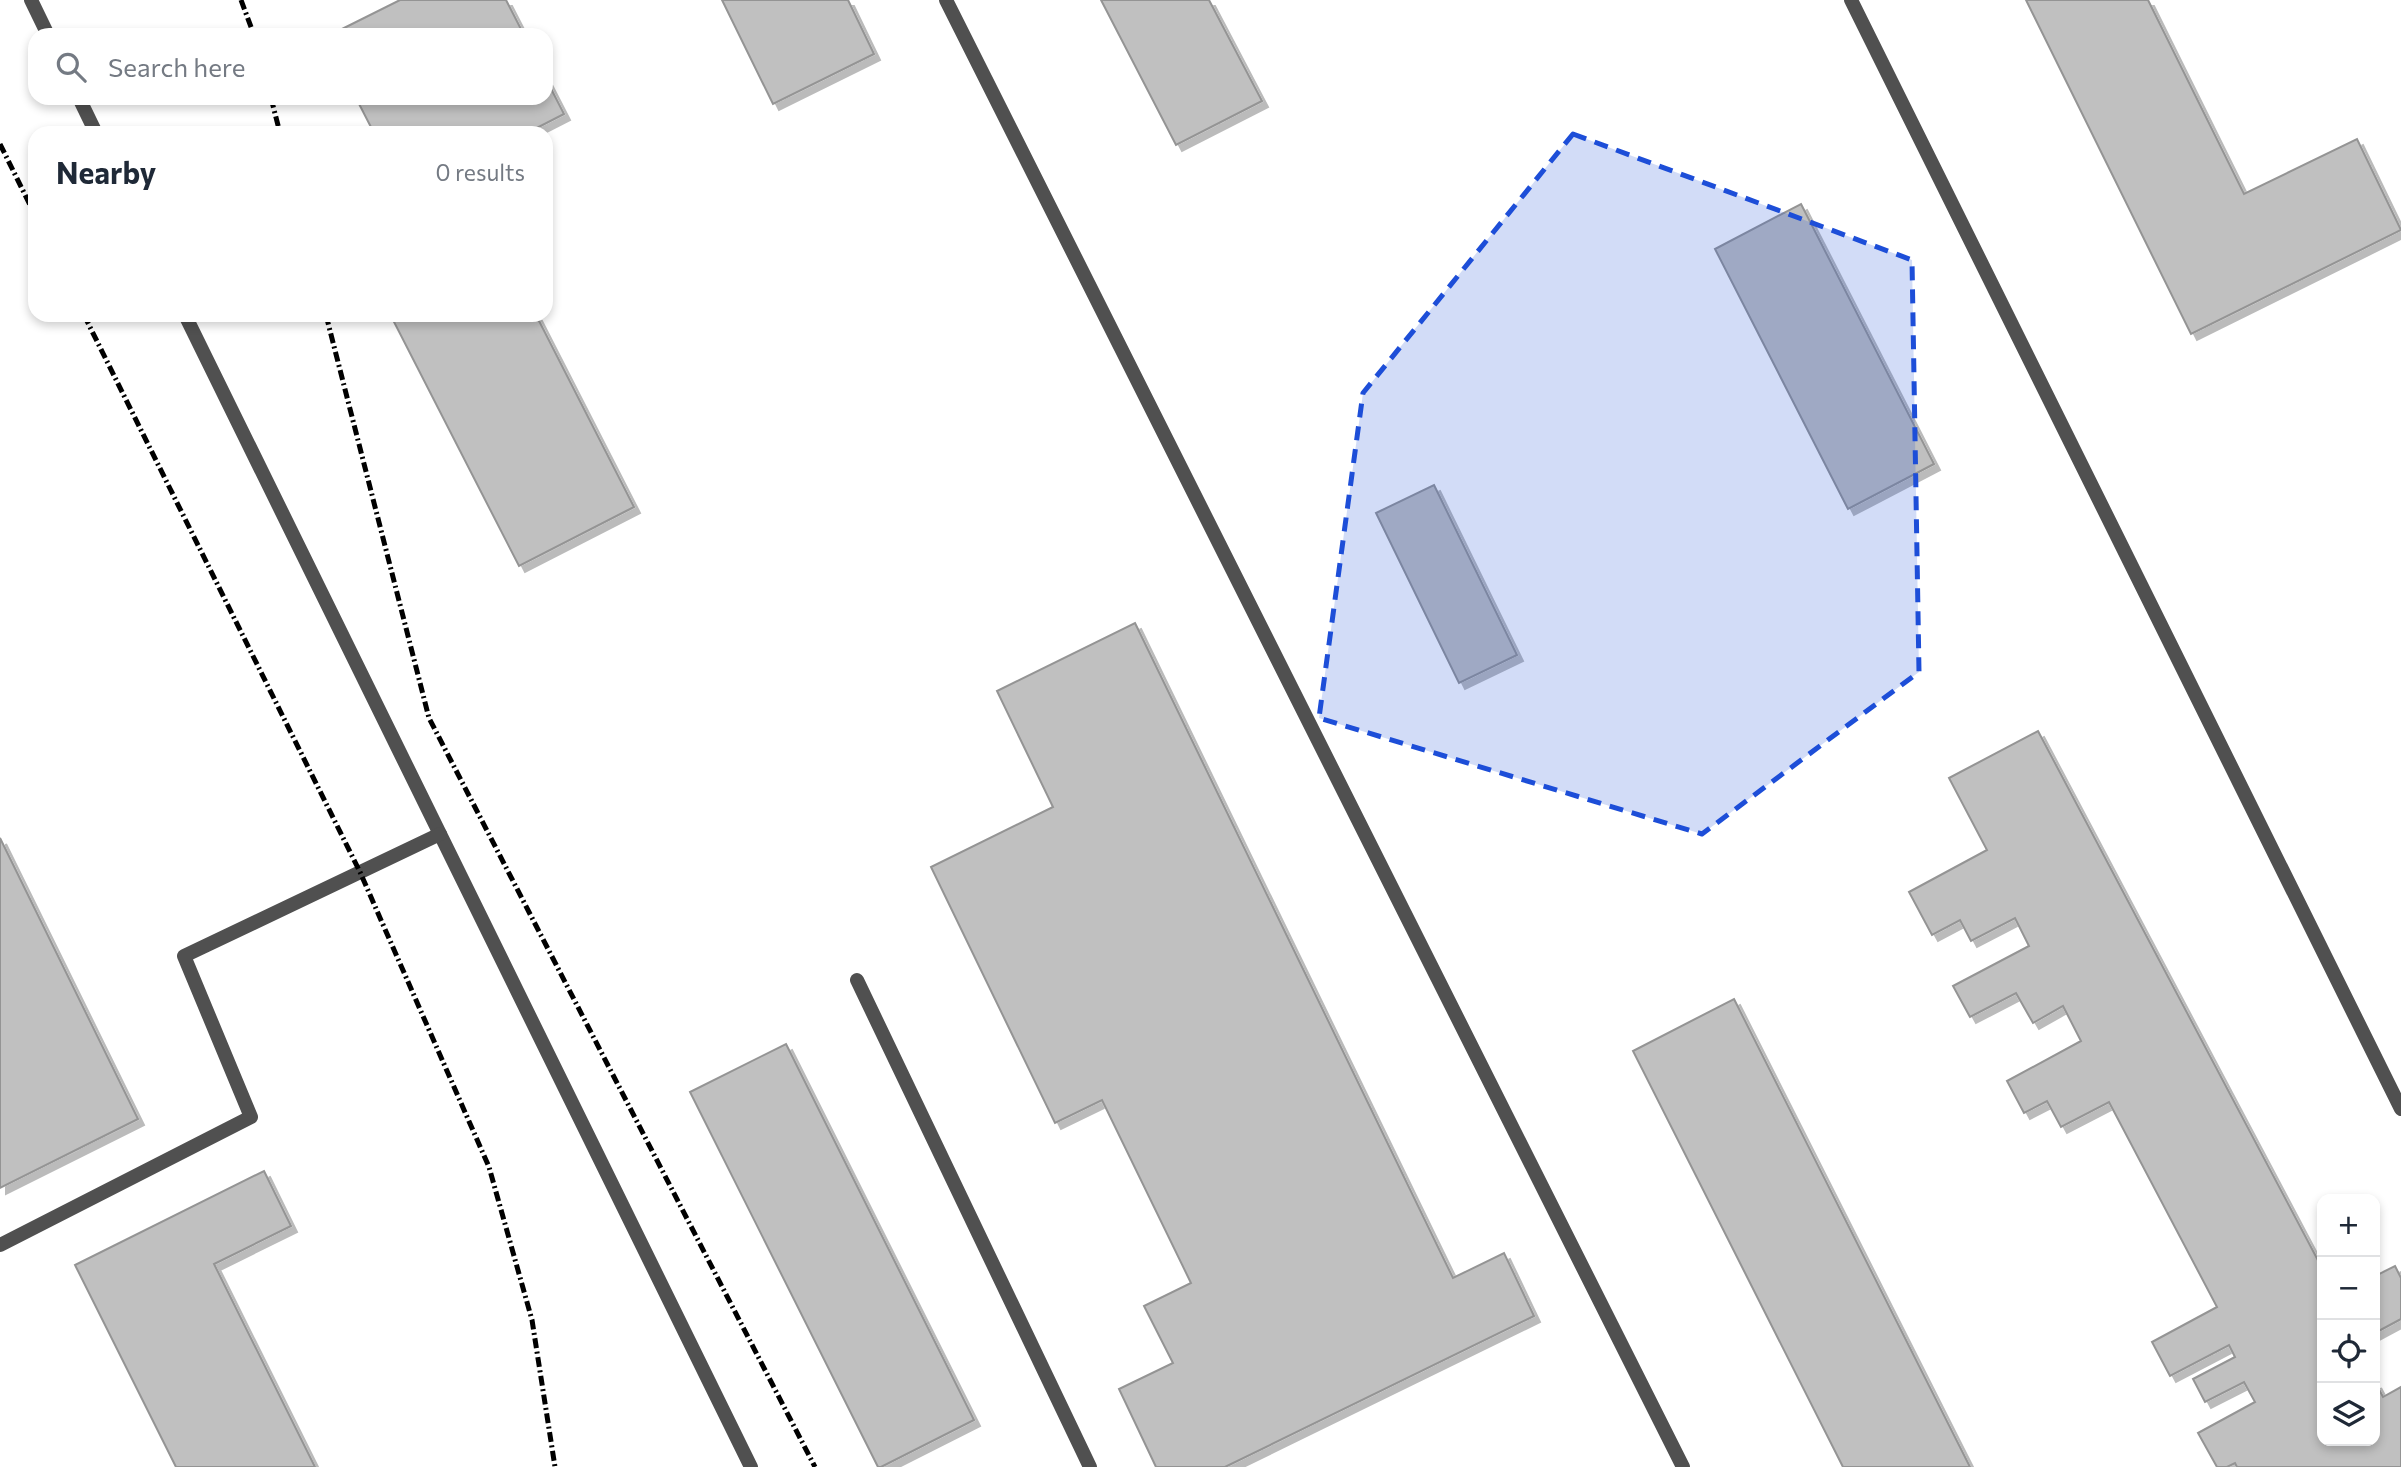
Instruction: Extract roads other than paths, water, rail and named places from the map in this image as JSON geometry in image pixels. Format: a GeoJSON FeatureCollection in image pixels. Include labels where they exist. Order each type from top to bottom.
{"type":"FeatureCollection","features":[{"type":"Feature","properties":{"kind":"lane"},"geometry":{"type":"LineString","coordinates":[[31,0],[45,28]]}},
{"type":"Feature","properties":{"kind":"lane"},"geometry":{"type":"LineString","coordinates":[[946,0],[1683,1467]]}},
{"type":"Feature","properties":{"kind":"lane"},"geometry":{"type":"LineString","coordinates":[[1851,0],[2401,1109]]}},
{"type":"Feature","properties":{"kind":"lane"},"geometry":{"type":"LineString","coordinates":[[82,105],[93,126]]}},
{"type":"Feature","properties":{"kind":"lane"},"geometry":{"type":"LineString","coordinates":[[189,322],[751,1467]]}},
{"type":"Feature","properties":{"kind":"lane"},"geometry":{"type":"LineString","coordinates":[[0,1245],[251,1117],[184,956],[440,834]]}},
{"type":"Feature","properties":{"kind":"lane"},"geometry":{"type":"LineString","coordinates":[[857,980],[1090,1467]]}},
{"type":"Feature","properties":{"kind":"railway"},"geometry":{"type":"LineString","coordinates":[[241,0],[251,28]]}},
{"type":"Feature","properties":{"kind":"railway"},"geometry":{"type":"LineString","coordinates":[[273,105],[278,126]]}},
{"type":"Feature","properties":{"kind":"railway"},"geometry":{"type":"LineString","coordinates":[[0,144],[28,201]]}},
{"type":"Feature","properties":{"kind":"railway"},"geometry":{"type":"LineString","coordinates":[[87,322],[360,872],[489,1167],[532,1320],[555,1467]]}},
{"type":"Feature","properties":{"kind":"railway"},"geometry":{"type":"LineString","coordinates":[[328,322],[429,718],[815,1467]]}}]}
